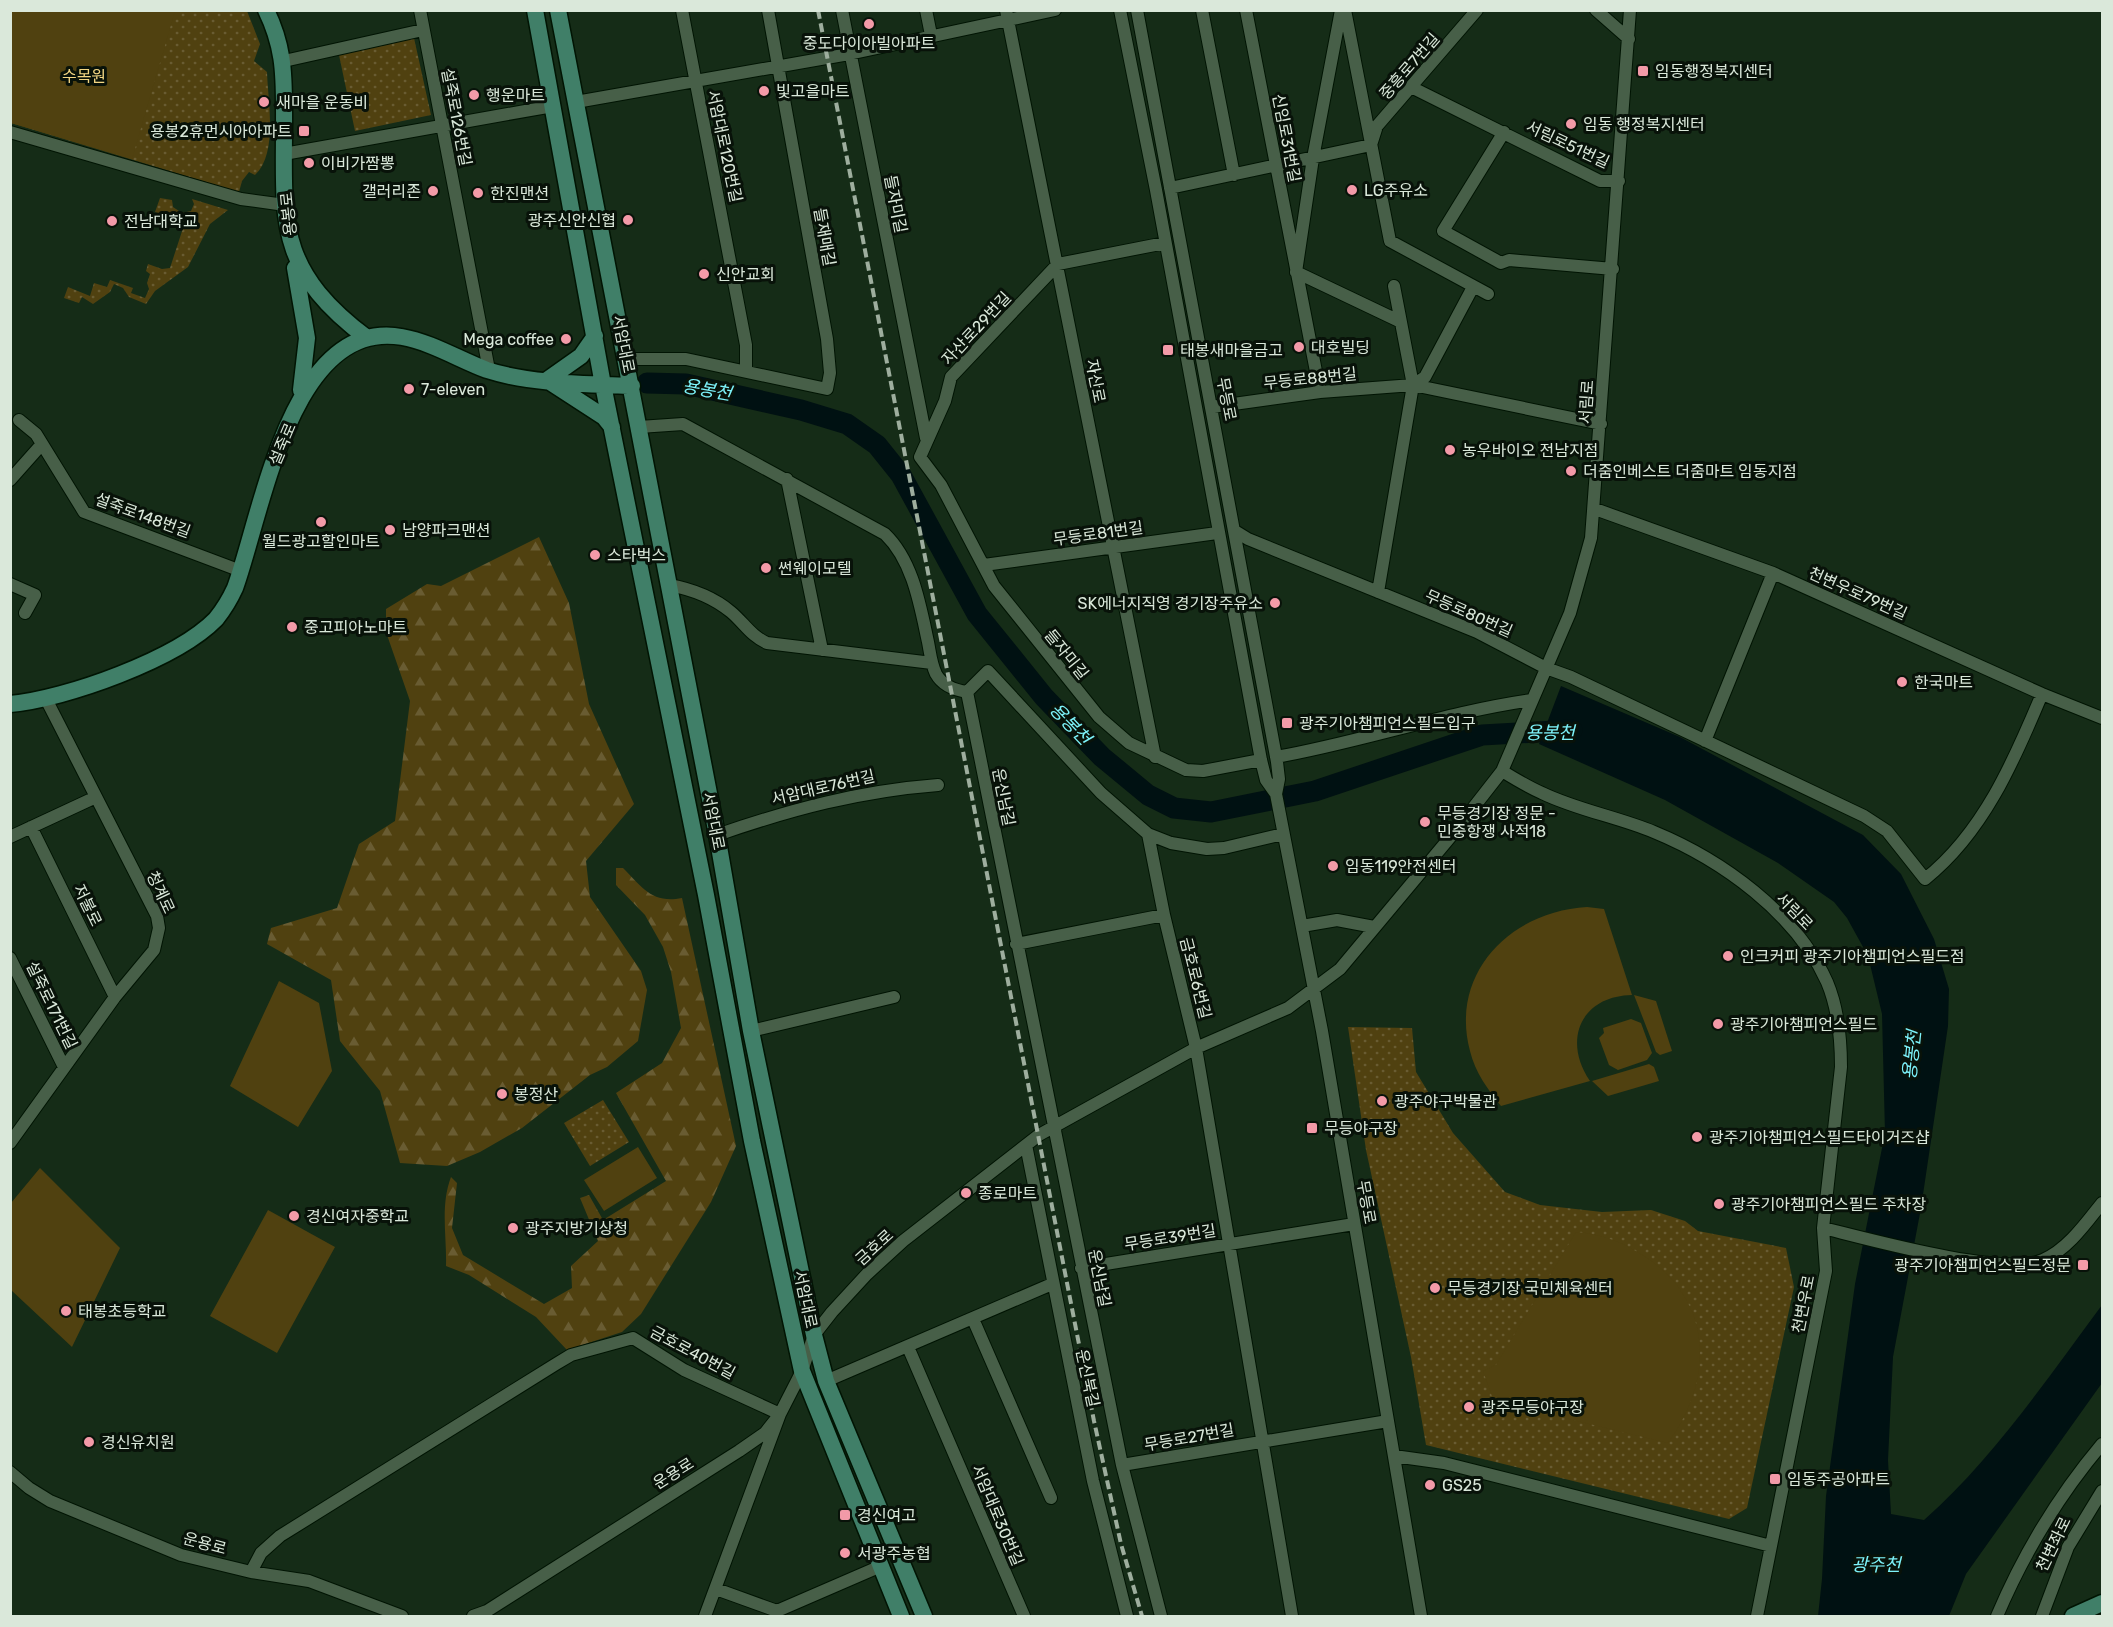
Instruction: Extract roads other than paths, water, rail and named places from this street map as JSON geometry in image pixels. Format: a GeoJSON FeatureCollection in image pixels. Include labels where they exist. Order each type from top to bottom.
{"type":"FeatureCollection","features":[{"type":"Feature","properties":{"kind":"main road","name":"용봉로"},"geometry":{"type":"LineString","coordinates":[[266,10],[284,62],[285,205],[288,238],[311,286],[367,338]]}},
{"type":"Feature","properties":{"kind":"main road","name":"서암대로"},"geometry":{"type":"LineString","coordinates":[[535,10],[603,385],[752,1141],[802,1371],[901,1617]]}},
{"type":"Feature","properties":{"kind":"main road","name":"서암대로"},"geometry":{"type":"LineString","coordinates":[[558,10],[628,363],[717,835],[751,1031],[814,1335],[826,1381],[924,1617]]}},
{"type":"Feature","properties":{"kind":"main road"},"geometry":{"type":"LineString","coordinates":[[288,238],[307,338],[306,365],[298,408]]}},
{"type":"Feature","properties":{"kind":"main road"},"geometry":{"type":"LineString","coordinates":[[595,336],[581,357],[547,380],[611,421]]}},
{"type":"Feature","properties":{"kind":"main road","name":"설죽로"},"geometry":{"type":"LineString","coordinates":[[10,704],[46,699],[79,689],[148,661],[189,639],[215,619],[228,603],[241,571],[273,464],[298,408],[321,367],[348,346],[367,338],[405,337],[489,370],[547,380],[632,386]]}},
{"type":"Feature","properties":{"kind":"main road"},"geometry":{"type":"LineString","coordinates":[[2073,1617],[2103,1603]]}},
{"type":"Feature","properties":{"kind":"street","name":"설죽로126번길"},"geometry":{"type":"LineString","coordinates":[[420,10],[489,370]]}},
{"type":"Feature","properties":{"kind":"street","name":"서암대로120번길"},"geometry":{"type":"LineString","coordinates":[[682,10],[746,345],[746,370]]}},
{"type":"Feature","properties":{"kind":"street","name":"들재매길"},"geometry":{"type":"LineString","coordinates":[[628,363],[686,359],[827,389],[830,373],[827,339],[768,10]]}},
{"type":"Feature","properties":{"kind":"street","name":"들자미길"},"geometry":{"type":"LineString","coordinates":[[842,10],[926,438]]}},
{"type":"Feature","properties":{"kind":"street"},"geometry":{"type":"LineString","coordinates":[[926,10],[931,35]]}},
{"type":"Feature","properties":{"kind":"street","name":"서암대로120번길"},"geometry":{"type":"LineString","coordinates":[[576,102],[849,54],[1007,16],[1055,10]]}},
{"type":"Feature","properties":{"kind":"street","name":"무등로"},"geometry":{"type":"LineString","coordinates":[[1120,10],[1262,764],[1266,780],[1276,794]]}},
{"type":"Feature","properties":{"kind":"street","name":"무등로"},"geometry":{"type":"LineString","coordinates":[[1137,10],[1277,759],[1279,779],[1276,794],[1315,991],[1421,1617]]}},
{"type":"Feature","properties":{"kind":"street"},"geometry":{"type":"LineString","coordinates":[[1202,10],[1234,175]]}},
{"type":"Feature","properties":{"kind":"street","name":"신임로31번길"},"geometry":{"type":"LineString","coordinates":[[1246,10],[1320,392]]}},
{"type":"Feature","properties":{"kind":"street","name":"신임로31번길"},"geometry":{"type":"LineString","coordinates":[[1296,272],[1313,158],[1343,10]]}},
{"type":"Feature","properties":{"kind":"street","name":"중흥로7번길"},"geometry":{"type":"LineString","coordinates":[[1343,10],[1390,241],[1488,294]]}},
{"type":"Feature","properties":{"kind":"street","name":"중흥로7번길"},"geometry":{"type":"LineString","coordinates":[[1371,145],[1377,126],[1413,88],[1477,10]]}},
{"type":"Feature","properties":{"kind":"street"},"geometry":{"type":"LineString","coordinates":[[1596,10],[1629,39]]}},
{"type":"Feature","properties":{"kind":"street","name":"서림로"},"geometry":{"type":"LineString","coordinates":[[1315,991],[1340,969],[1446,844],[1503,769],[1570,613],[1585,566],[1595,508],[1630,10]]}},
{"type":"Feature","properties":{"kind":"street","name":"자산로"},"geometry":{"type":"LineString","coordinates":[[1007,16],[1155,758]]}},
{"type":"Feature","properties":{"kind":"street"},"geometry":{"type":"LineString","coordinates":[[284,62],[423,30]]}},
{"type":"Feature","properties":{"kind":"street","name":"서림로51번길"},"geometry":{"type":"LineString","coordinates":[[1413,88],[1600,181],[1619,181]]}},
{"type":"Feature","properties":{"kind":"street"},"geometry":{"type":"LineString","coordinates":[[284,154],[553,106]]}},
{"type":"Feature","properties":{"kind":"street"},"geometry":{"type":"LineString","coordinates":[[10,132],[248,201],[285,205]]}},
{"type":"Feature","properties":{"kind":"street","name":"서림로51번길"},"geometry":{"type":"LineString","coordinates":[[1504,132],[1443,231],[1501,263],[1509,260],[1613,269]]}},
{"type":"Feature","properties":{"kind":"street"},"geometry":{"type":"LineString","coordinates":[[1170,188],[1371,145]]}},
{"type":"Feature","properties":{"kind":"street"},"geometry":{"type":"LineString","coordinates":[[1058,264],[1165,243]]}},
{"type":"Feature","properties":{"kind":"street","name":"자산로29번길"},"geometry":{"type":"LineString","coordinates":[[920,457],[926,438],[938,418],[951,377],[1058,264]]}},
{"type":"Feature","properties":{"kind":"street"},"geometry":{"type":"LineString","coordinates":[[1296,272],[1399,321]]}},
{"type":"Feature","properties":{"kind":"street"},"geometry":{"type":"LineString","coordinates":[[1378,592],[1413,385],[1394,286]]}},
{"type":"Feature","properties":{"kind":"street"},"geometry":{"type":"LineString","coordinates":[[1413,385],[1425,376],[1473,287]]}},
{"type":"Feature","properties":{"kind":"street","name":"무등로88번길"},"geometry":{"type":"LineString","coordinates":[[1212,407],[1320,392],[1413,385],[1601,424]]}},
{"type":"Feature","properties":{"kind":"street","name":"설죽로148번길"},"geometry":{"type":"LineString","coordinates":[[19,420],[31,429],[42,444],[84,512],[241,571]]}},
{"type":"Feature","properties":{"kind":"street"},"geometry":{"type":"LineString","coordinates":[[638,421],[683,424],[875,527],[895,544],[918,596],[936,675],[952,689],[967,692],[988,671],[1101,793],[1148,834],[1171,843],[1207,849],[1224,848],[1283,834]]}},
{"type":"Feature","properties":{"kind":"street"},"geometry":{"type":"LineString","coordinates":[[10,480],[42,444]]}},
{"type":"Feature","properties":{"kind":"street","name":"들자미길"},"geometry":{"type":"LineString","coordinates":[[920,457],[941,485],[994,586],[1018,619],[1099,717],[1129,743],[1155,758],[1186,771],[1262,764]]}},
{"type":"Feature","properties":{"kind":"street"},"geometry":{"type":"LineString","coordinates":[[787,479],[822,650]]}},
{"type":"Feature","properties":{"kind":"street","name":"천변우로79번길"},"geometry":{"type":"LineString","coordinates":[[1595,508],[1773,573],[2042,694],[2103,718]]}},
{"type":"Feature","properties":{"kind":"street","name":"무등로80번길"},"geometry":{"type":"LineString","coordinates":[[1235,531],[1248,539],[1477,632],[1546,668],[1571,676],[1876,824],[1898,843],[1925,879],[1946,861],[1994,796],[2010,768],[2042,694]]}},
{"type":"Feature","properties":{"kind":"street","name":"무등로81번길"},"geometry":{"type":"LineString","coordinates":[[984,565],[1217,533]]}},
{"type":"Feature","properties":{"kind":"street"},"geometry":{"type":"LineString","coordinates":[[1705,741],[1773,573]]}},
{"type":"Feature","properties":{"kind":"street"},"geometry":{"type":"LineString","coordinates":[[10,584],[35,595],[25,613]]}},
{"type":"Feature","properties":{"kind":"street"},"geometry":{"type":"LineString","coordinates":[[669,585],[687,588],[722,606],[758,639],[767,643],[932,663]]}},
{"type":"Feature","properties":{"kind":"street","name":"운신남길"},"geometry":{"type":"LineString","coordinates":[[967,692],[1122,1465],[1161,1617]]}},
{"type":"Feature","properties":{"kind":"street","name":"청계로"},"geometry":{"type":"LineString","coordinates":[[10,1143],[115,998],[154,950],[159,928],[157,916],[46,699]]}},
{"type":"Feature","properties":{"kind":"street"},"geometry":{"type":"LineString","coordinates":[[1277,759],[1532,700]]}},
{"type":"Feature","properties":{"kind":"street","name":"서림로"},"geometry":{"type":"LineString","coordinates":[[1503,769],[1543,794],[1654,832],[1703,856],[1776,912],[1806,947],[1827,983],[1839,1024],[1841,1046],[1842,1067],[1823,1228]]}},
{"type":"Feature","properties":{"kind":"street","name":"서암대로76번길"},"geometry":{"type":"LineString","coordinates":[[717,835],[777,814],[848,796],[882,790],[938,785]]}},
{"type":"Feature","properties":{"kind":"street"},"geometry":{"type":"LineString","coordinates":[[10,837],[96,797]]}},
{"type":"Feature","properties":{"kind":"street","name":"저불로"},"geometry":{"type":"LineString","coordinates":[[31,827],[115,998]]}},
{"type":"Feature","properties":{"kind":"street","name":"금호로6번길"},"geometry":{"type":"LineString","coordinates":[[1148,834],[1164,915],[1196,1048]]}},
{"type":"Feature","properties":{"kind":"street"},"geometry":{"type":"LineString","coordinates":[[1016,944],[1164,915]]}},
{"type":"Feature","properties":{"kind":"street"},"geometry":{"type":"LineString","coordinates":[[1302,926],[1336,920],[1374,927]]}},
{"type":"Feature","properties":{"kind":"street","name":"설죽로171번길"},"geometry":{"type":"LineString","coordinates":[[10,958],[64,1067]]}},
{"type":"Feature","properties":{"kind":"street","name":"금호로"},"geometry":{"type":"LineString","coordinates":[[705,1617],[780,1414],[802,1371],[814,1335],[832,1312],[884,1258],[1026,1145],[1054,1126],[1196,1048],[1288,1008],[1315,991]]}},
{"type":"Feature","properties":{"kind":"street"},"geometry":{"type":"LineString","coordinates":[[751,1031],[894,997]]}},
{"type":"Feature","properties":{"kind":"street","name":"무등로39번길"},"geometry":{"type":"LineString","coordinates":[[1196,1048],[1262,1442]]}},
{"type":"Feature","properties":{"kind":"street","name":"운신북길"},"geometry":{"type":"LineString","coordinates":[[1026,1145],[1093,1481],[1127,1617]]}},
{"type":"Feature","properties":{"kind":"street"},"geometry":{"type":"LineString","coordinates":[[1823,1228],[1979,1262],[2026,1265],[2043,1260],[2057,1251],[2103,1203]]}},
{"type":"Feature","properties":{"kind":"street","name":"무등로39번길"},"geometry":{"type":"LineString","coordinates":[[1081,1268],[1354,1224]]}},
{"type":"Feature","properties":{"kind":"street","name":"천변우로"},"geometry":{"type":"LineString","coordinates":[[1757,1617],[1826,1270],[1823,1228]]}},
{"type":"Feature","properties":{"kind":"street"},"geometry":{"type":"LineString","coordinates":[[826,1381],[1052,1284]]}},
{"type":"Feature","properties":{"kind":"street"},"geometry":{"type":"LineString","coordinates":[[973,1319],[1051,1498]]}},
{"type":"Feature","properties":{"kind":"street","name":"금호로40번길"},"geometry":{"type":"LineString","coordinates":[[251,1572],[261,1553],[280,1536],[572,1355],[633,1338],[684,1370],[780,1414]]}},
{"type":"Feature","properties":{"kind":"street","name":"서암대로30번길"},"geometry":{"type":"LineString","coordinates":[[908,1347],[1022,1612]]}},
{"type":"Feature","properties":{"kind":"street","name":"운용로"},"geometry":{"type":"LineString","coordinates":[[473,1617],[488,1614],[739,1452],[765,1433],[780,1414]]}},
{"type":"Feature","properties":{"kind":"street","name":"무등로27번길"},"geometry":{"type":"LineString","coordinates":[[1122,1465],[1388,1421]]}},
{"type":"Feature","properties":{"kind":"street"},"geometry":{"type":"LineString","coordinates":[[1262,1442],[1292,1617]]}},
{"type":"Feature","properties":{"kind":"street"},"geometry":{"type":"LineString","coordinates":[[1997,1617],[2057,1503],[2072,1479],[2103,1444]]}},
{"type":"Feature","properties":{"kind":"street"},"geometry":{"type":"LineString","coordinates":[[1394,1456],[1444,1463],[1771,1546]]}},
{"type":"Feature","properties":{"kind":"street","name":"운용로"},"geometry":{"type":"LineString","coordinates":[[10,1472],[29,1488],[80,1513],[181,1555],[251,1572],[309,1581],[382,1613],[402,1617]]}},
{"type":"Feature","properties":{"kind":"street","name":"천변좌로"},"geometry":{"type":"LineString","coordinates":[[2042,1617],[2068,1547],[2103,1491]]}},
{"type":"Feature","properties":{"kind":"street"},"geometry":{"type":"LineString","coordinates":[[716,1589],[779,1614],[880,1566]]}},
{"type":"Feature","properties":{"kind":"water","name":"광주천"},"geometry":{"type":"Polygon","coordinates":[[[1561,686],[1680,737],[1863,835],[1901,874],[1934,939],[1949,989],[1948,1026],[1921,1208],[1893,1357],[1888,1460],[1891,1514],[1924,1520],[1949,1496],[1996,1445],[2102,1305],[2102,1383],[1966,1574],[1949,1616],[1818,1616],[1826,1496],[1855,1284],[1885,1133],[1882,1014],[1868,956],[1847,918],[1834,902],[1778,863],[1665,800],[1539,744],[1561,686]]]}},
{"type":"Feature","properties":{"kind":"waterway","name":"용봉천"},"geometry":{"type":"LineString","coordinates":[[647,383],[686,384],[801,410],[847,424],[877,445],[901,475],[977,614],[1044,697],[1102,757],[1148,795],[1174,808],[1211,812],[1315,791],[1482,735],[1572,730]]}},
{"type":"Feature","properties":{"kind":"railway"},"geometry":{"type":"LineString","coordinates":[[818,10],[1094,1421],[1121,1544],[1142,1616]]}},
{"type":"Feature","properties":{"kind":"place","name":"중도다이아빌아파트"},"geometry":{"type":"Point","coordinates":[869,24]}},
{"type":"Feature","properties":{"kind":"place","name":"임동행정복지센터"},"geometry":{"type":"Point","coordinates":[1643,71]}},
{"type":"Feature","properties":{"kind":"place","name":"빛고을마트"},"geometry":{"type":"Point","coordinates":[764,91]}},
{"type":"Feature","properties":{"kind":"place","name":"행운마트"},"geometry":{"type":"Point","coordinates":[474,95]}},
{"type":"Feature","properties":{"kind":"place","name":"새마을 운동비"},"geometry":{"type":"Point","coordinates":[264,102]}},
{"type":"Feature","properties":{"kind":"place","name":"임동 행정복지센터"},"geometry":{"type":"Point","coordinates":[1571,124]}},
{"type":"Feature","properties":{"kind":"place","name":"용봉2휴먼시아아파트"},"geometry":{"type":"Point","coordinates":[304,131]}},
{"type":"Feature","properties":{"kind":"place","name":"이비가짬뽕"},"geometry":{"type":"Point","coordinates":[309,163]}},
{"type":"Feature","properties":{"kind":"place","name":"LG주유소"},"geometry":{"type":"Point","coordinates":[1352,190]}},
{"type":"Feature","properties":{"kind":"place","name":"갤러리존"},"geometry":{"type":"Point","coordinates":[433,191]}},
{"type":"Feature","properties":{"kind":"place","name":"한진맨션"},"geometry":{"type":"Point","coordinates":[478,193]}},
{"type":"Feature","properties":{"kind":"place","name":"광주신안신협"},"geometry":{"type":"Point","coordinates":[628,220]}},
{"type":"Feature","properties":{"kind":"place","name":"전남대학교"},"geometry":{"type":"Point","coordinates":[112,221]}},
{"type":"Feature","properties":{"kind":"place","name":"신안교회"},"geometry":{"type":"Point","coordinates":[704,274]}},
{"type":"Feature","properties":{"kind":"place","name":"Mega coffee"},"geometry":{"type":"Point","coordinates":[566,339]}},
{"type":"Feature","properties":{"kind":"place","name":"대호빌딩"},"geometry":{"type":"Point","coordinates":[1299,347]}},
{"type":"Feature","properties":{"kind":"place","name":"태봉새마을금고"},"geometry":{"type":"Point","coordinates":[1168,350]}},
{"type":"Feature","properties":{"kind":"place","name":"7-eleven"},"geometry":{"type":"Point","coordinates":[409,389]}},
{"type":"Feature","properties":{"kind":"place","name":"농우바이오 전남지점"},"geometry":{"type":"Point","coordinates":[1450,450]}},
{"type":"Feature","properties":{"kind":"place","name":"더줌인베스트 더줌마트 임동지점"},"geometry":{"type":"Point","coordinates":[1571,471]}},
{"type":"Feature","properties":{"kind":"place","name":"월드광고할인마트"},"geometry":{"type":"Point","coordinates":[321,522]}},
{"type":"Feature","properties":{"kind":"place","name":"남양파크맨션"},"geometry":{"type":"Point","coordinates":[390,530]}},
{"type":"Feature","properties":{"kind":"place","name":"스타벅스"},"geometry":{"type":"Point","coordinates":[595,555]}},
{"type":"Feature","properties":{"kind":"place","name":"썬웨이모텔"},"geometry":{"type":"Point","coordinates":[766,568]}},
{"type":"Feature","properties":{"kind":"place","name":"SK에너지직영 경기장주유소"},"geometry":{"type":"Point","coordinates":[1275,603]}},
{"type":"Feature","properties":{"kind":"place","name":"중고피아노마트"},"geometry":{"type":"Point","coordinates":[292,627]}},
{"type":"Feature","properties":{"kind":"place","name":"한국마트"},"geometry":{"type":"Point","coordinates":[1902,682]}},
{"type":"Feature","properties":{"kind":"place","name":"광주기아챔피언스필드입구"},"geometry":{"type":"Point","coordinates":[1287,723]}},
{"type":"Feature","properties":{"kind":"place","name":"무등경기장 정문 - 민중항쟁 사적18"},"geometry":{"type":"Point","coordinates":[1425,822]}},
{"type":"Feature","properties":{"kind":"place","name":"임동119안전센터"},"geometry":{"type":"Point","coordinates":[1333,866]}},
{"type":"Feature","properties":{"kind":"place","name":"인크커피 광주기아챔피언스필드점"},"geometry":{"type":"Point","coordinates":[1728,956]}},
{"type":"Feature","properties":{"kind":"place","name":"광주기아챔피언스필드"},"geometry":{"type":"Point","coordinates":[1718,1024]}},
{"type":"Feature","properties":{"kind":"place","name":"봉정산"},"geometry":{"type":"Point","coordinates":[502,1094]}},
{"type":"Feature","properties":{"kind":"place","name":"광주야구박물관"},"geometry":{"type":"Point","coordinates":[1382,1101]}},
{"type":"Feature","properties":{"kind":"place","name":"무등야구장"},"geometry":{"type":"Point","coordinates":[1312,1128]}},
{"type":"Feature","properties":{"kind":"place","name":"광주기아챔피언스필드타이거즈샵"},"geometry":{"type":"Point","coordinates":[1697,1137]}},
{"type":"Feature","properties":{"kind":"place","name":"종로마트"},"geometry":{"type":"Point","coordinates":[966,1193]}},
{"type":"Feature","properties":{"kind":"place","name":"광주기아챔피언스필드 주차장"},"geometry":{"type":"Point","coordinates":[1719,1204]}},
{"type":"Feature","properties":{"kind":"place","name":"경신여자중학교"},"geometry":{"type":"Point","coordinates":[294,1216]}},
{"type":"Feature","properties":{"kind":"place","name":"광주지방기상청"},"geometry":{"type":"Point","coordinates":[513,1228]}},
{"type":"Feature","properties":{"kind":"place","name":"광주기아챔피언스필드정문"},"geometry":{"type":"Point","coordinates":[2083,1265]}},
{"type":"Feature","properties":{"kind":"place","name":"무등경기장 국민체육센터"},"geometry":{"type":"Point","coordinates":[1435,1288]}},
{"type":"Feature","properties":{"kind":"place","name":"태봉초등학교"},"geometry":{"type":"Point","coordinates":[66,1311]}},
{"type":"Feature","properties":{"kind":"place","name":"광주무등야구장"},"geometry":{"type":"Point","coordinates":[1469,1407]}},
{"type":"Feature","properties":{"kind":"place","name":"경신유치원"},"geometry":{"type":"Point","coordinates":[89,1442]}},
{"type":"Feature","properties":{"kind":"place","name":"임동주공아파트"},"geometry":{"type":"Point","coordinates":[1775,1479]}},
{"type":"Feature","properties":{"kind":"place","name":"GS25"},"geometry":{"type":"Point","coordinates":[1430,1485]}},
{"type":"Feature","properties":{"kind":"place","name":"경신여고"},"geometry":{"type":"Point","coordinates":[845,1515]}},
{"type":"Feature","properties":{"kind":"place","name":"서광주농협"},"geometry":{"type":"Point","coordinates":[845,1553]}},
{"type":"Feature","properties":{"kind":"park label","name":"수목원"},"geometry":{"type":"Point","coordinates":[84,76]}}]}
